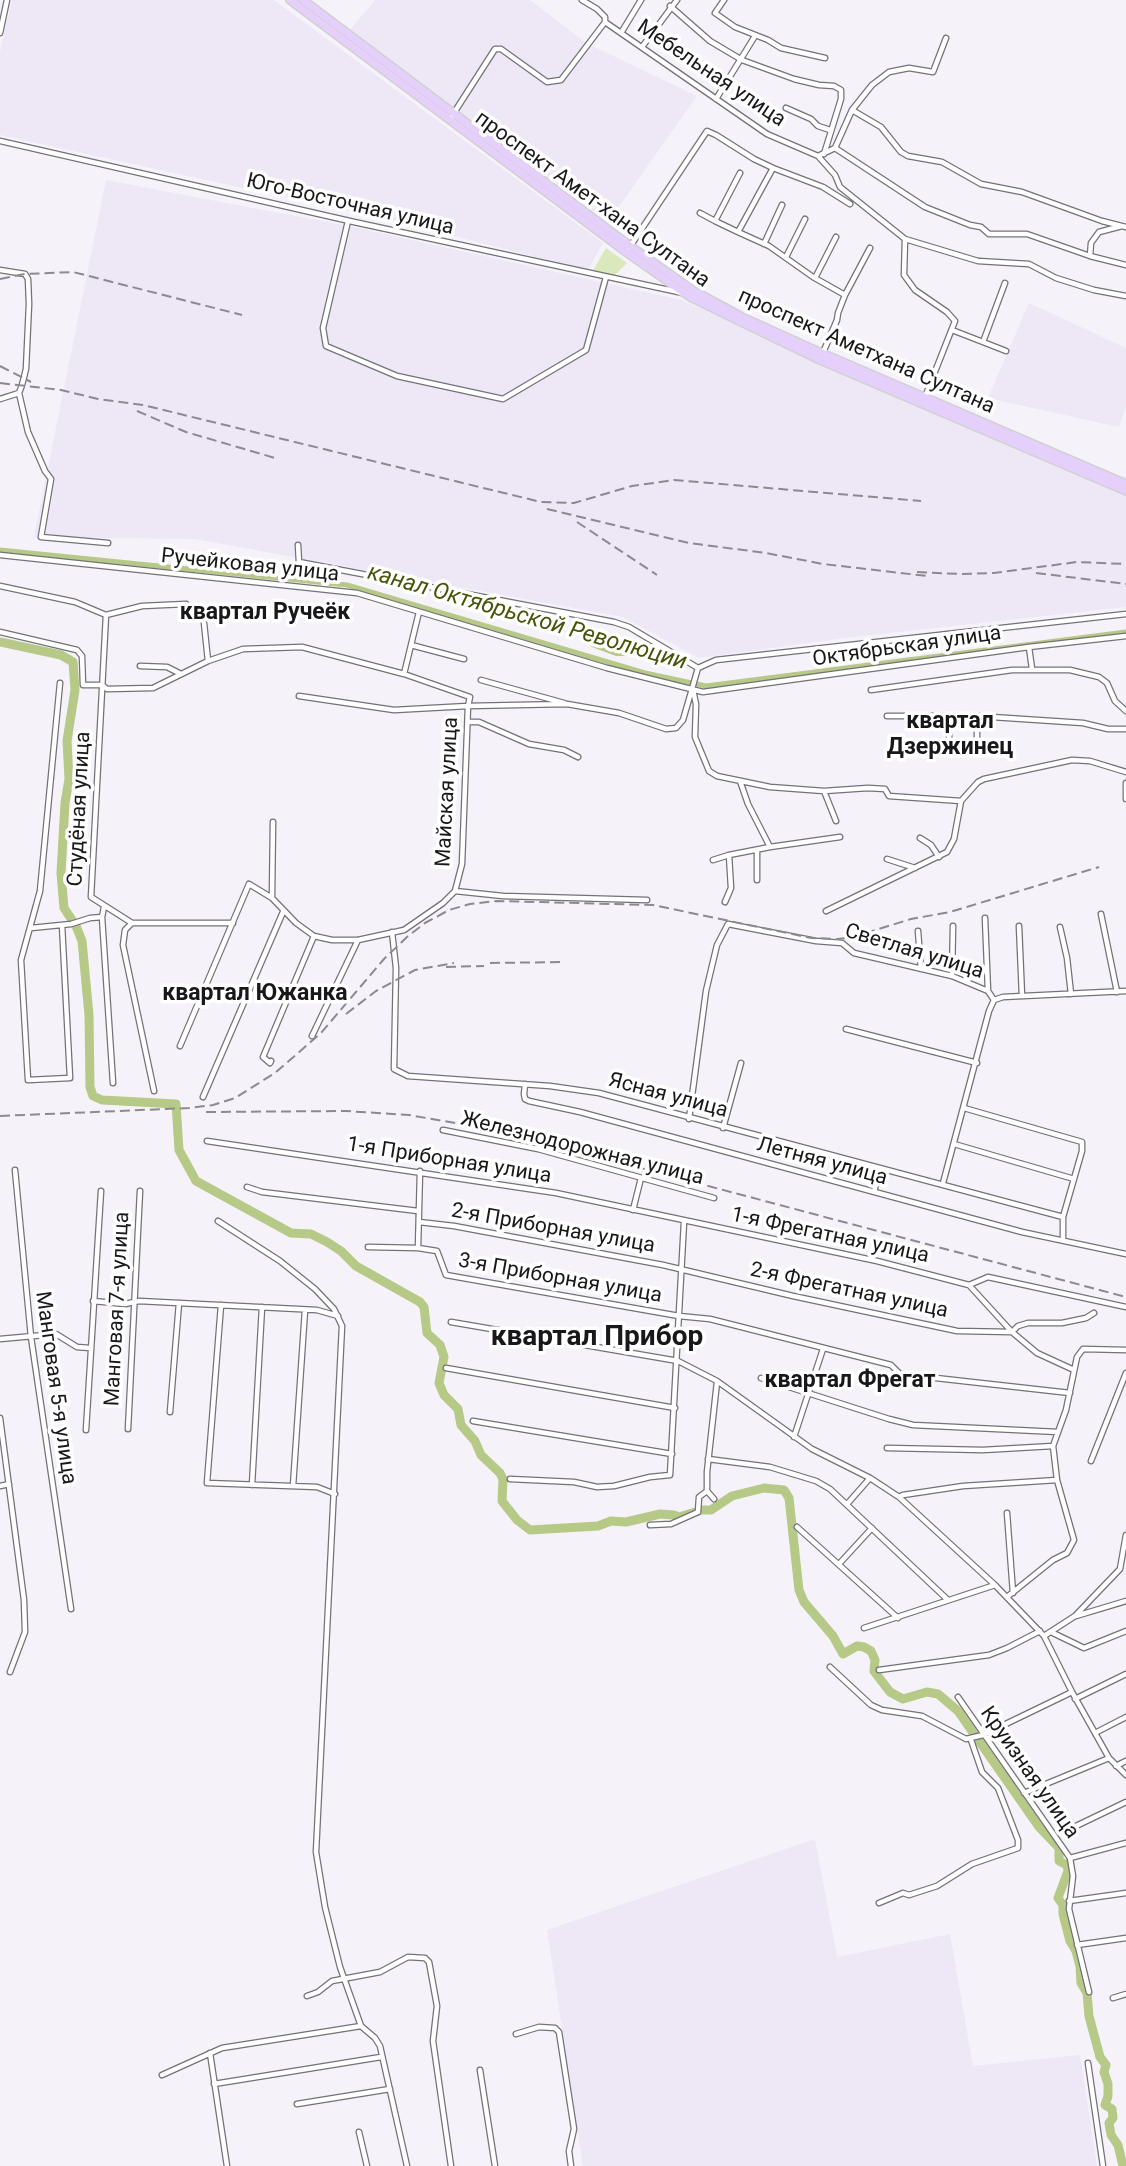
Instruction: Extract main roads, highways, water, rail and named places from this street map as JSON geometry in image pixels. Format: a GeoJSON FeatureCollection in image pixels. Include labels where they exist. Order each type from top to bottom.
{"type":"FeatureCollection","features":[{"type":"Feature","properties":{"kind":"main road","name":"проспект Амет-хана Султана"},"geometry":{"type":"LineString","coordinates":[[290,0],[452,116],[685,293],[739,322],[925,400],[1126,492]]}},
{"type":"Feature","properties":{"kind":"main road"},"geometry":{"type":"LineString","coordinates":[[303,0],[452,116]]}},
{"type":"Feature","properties":{"kind":"main road","name":"проспект Аметхана Султана"},"geometry":{"type":"LineString","coordinates":[[628,249],[694,291],[822,357]]}},
{"type":"Feature","properties":{"kind":"main road","name":"проспект Аметхана Султана"},"geometry":{"type":"LineString","coordinates":[[925,400],[1126,484]]}},
{"type":"Feature","properties":{"kind":"waterway","name":"канал Октябрьской Революции"},"geometry":{"type":"LineString","coordinates":[[0,550],[347,585],[645,673],[706,686],[1126,632]]}},
{"type":"Feature","properties":{"kind":"waterway"},"geometry":{"type":"LineString","coordinates":[[0,642],[61,655],[73,662],[75,690],[67,741],[69,779],[61,873],[64,908],[82,941],[89,1015],[90,1087],[93,1096],[102,1100],[176,1104],[179,1150],[196,1181],[291,1233],[311,1234],[327,1242],[356,1266],[420,1302],[424,1307],[427,1333],[440,1345],[444,1357],[439,1383],[444,1395],[458,1409],[461,1425],[475,1441],[481,1455],[500,1473],[503,1479],[502,1501],[517,1520],[530,1530],[598,1526],[611,1521],[626,1522],[660,1514],[679,1517],[711,1510],[732,1496],[764,1488],[784,1490],[789,1498],[799,1590],[804,1602],[833,1636],[843,1654],[857,1646],[871,1651],[875,1660],[874,1671],[890,1692],[903,1699],[927,1692],[938,1694],[958,1711],[974,1734]]}},
{"type":"Feature","properties":{"kind":"waterway"},"geometry":{"type":"LineString","coordinates":[[979,1741],[1039,1827],[1059,1848],[1059,1861],[1067,1865],[1068,1871],[1058,1898],[1063,1905],[1070,1941],[1080,1966],[1081,1983],[1087,1993],[1089,2016],[1100,2057],[1106,2065],[1104,2072],[1108,2096],[1105,2105],[1112,2109],[1113,2118],[1109,2123],[1111,2135],[1118,2145],[1123,2166]]}},
{"type":"Feature","properties":{"kind":"railway"},"geometry":{"type":"LineString","coordinates":[[0,279],[25,274],[73,272],[242,315]]}},
{"type":"Feature","properties":{"kind":"railway"},"geometry":{"type":"LineString","coordinates":[[0,366],[31,382]]}},
{"type":"Feature","properties":{"kind":"railway"},"geometry":{"type":"LineString","coordinates":[[0,383],[61,390],[98,399],[143,405],[541,502],[574,503],[632,486],[674,480],[921,501]]}},
{"type":"Feature","properties":{"kind":"railway"},"geometry":{"type":"LineString","coordinates":[[137,411],[186,432],[275,458]]}},
{"type":"Feature","properties":{"kind":"railway"},"geometry":{"type":"LineString","coordinates":[[547,509],[689,543],[823,564],[927,576]]}},
{"type":"Feature","properties":{"kind":"railway"},"geometry":{"type":"LineString","coordinates":[[577,522],[657,575]]}},
{"type":"Feature","properties":{"kind":"railway"},"geometry":{"type":"LineString","coordinates":[[917,572],[994,573],[1077,562],[1126,564]]}},
{"type":"Feature","properties":{"kind":"railway"},"geometry":{"type":"LineString","coordinates":[[1036,573],[1126,584]]}},
{"type":"Feature","properties":{"kind":"railway"},"geometry":{"type":"LineString","coordinates":[[0,1116],[189,1108],[213,1105],[235,1098],[275,1073],[321,1033],[384,959],[407,937],[449,910],[470,904],[496,901],[653,905],[811,938],[838,939],[911,919],[950,912],[1099,867]]}},
{"type":"Feature","properties":{"kind":"railway"},"geometry":{"type":"LineString","coordinates":[[490,963],[563,962]]}},
{"type":"Feature","properties":{"kind":"railway"},"geometry":{"type":"LineString","coordinates":[[346,1014],[376,991],[415,970],[454,963]]}},
{"type":"Feature","properties":{"kind":"railway"},"geometry":{"type":"LineString","coordinates":[[446,967],[484,966]]}},
{"type":"Feature","properties":{"kind":"railway"},"geometry":{"type":"LineString","coordinates":[[206,1112],[346,1111],[409,1115],[461,1124],[520,1136],[1126,1297]]}},
{"type":"Feature","properties":{"kind":"district","name":"квартал Ручеёк"},"geometry":{"type":"Point","coordinates":[265,613]}},
{"type":"Feature","properties":{"kind":"district","name":"квартал Дзержинец"},"geometry":{"type":"Point","coordinates":[950,735]}},
{"type":"Feature","properties":{"kind":"district","name":"квартал Южанка"},"geometry":{"type":"Point","coordinates":[255,994]}},
{"type":"Feature","properties":{"kind":"district","name":"квартал Прибор"},"geometry":{"type":"Point","coordinates":[597,1338]}},
{"type":"Feature","properties":{"kind":"district","name":"квартал Фрегат"},"geometry":{"type":"Point","coordinates":[850,1381]}}]}
